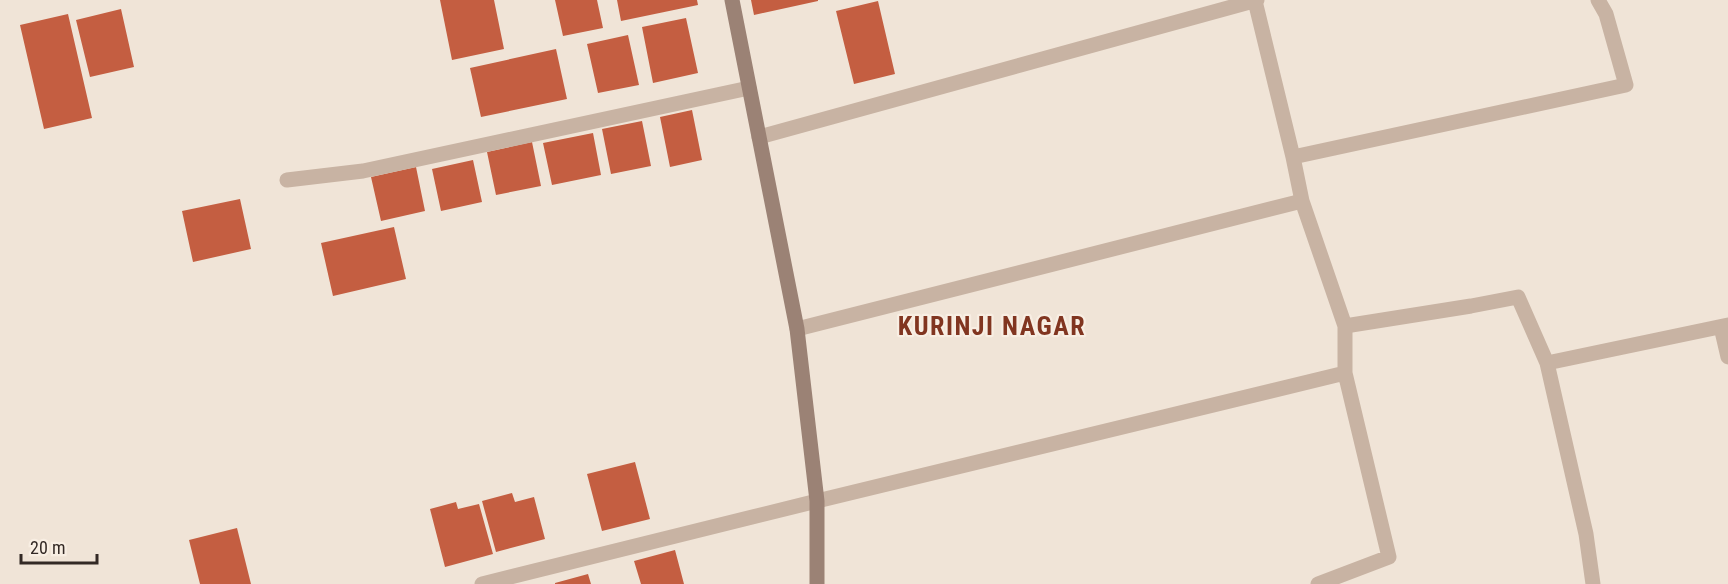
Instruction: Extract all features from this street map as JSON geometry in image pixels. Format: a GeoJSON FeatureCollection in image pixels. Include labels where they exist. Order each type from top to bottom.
{"type":"FeatureCollection","features":[{"type":"Feature","properties":{"kind":"street"},"geometry":{"type":"LineString","coordinates":[[732,0],[797,329],[817,501],[817,584]]}},
{"type":"Feature","properties":{"kind":"street"},"geometry":{"type":"LineString","coordinates":[[1293,157],[1626,85],[1606,14],[1598,0]]}},
{"type":"Feature","properties":{"kind":"street"},"geometry":{"type":"LineString","coordinates":[[759,137],[1256,1],[1302,201],[1345,326],[1345,373],[1389,556],[1318,584]]}},
{"type":"Feature","properties":{"kind":"street"},"geometry":{"type":"LineString","coordinates":[[287,180],[363,171],[749,88]]}},
{"type":"Feature","properties":{"kind":"street"},"geometry":{"type":"LineString","coordinates":[[797,329],[1302,201]]}},
{"type":"Feature","properties":{"kind":"street"},"geometry":{"type":"LineString","coordinates":[[1345,326],[1518,297],[1547,363],[1586,534],[1593,584]]}},
{"type":"Feature","properties":{"kind":"street"},"geometry":{"type":"LineString","coordinates":[[1547,363],[1724,326],[1728,357]]}},
{"type":"Feature","properties":{"kind":"street"},"geometry":{"type":"LineString","coordinates":[[482,584],[1345,373]]}},
{"type":"Feature","properties":{"kind":"building"},"geometry":{"type":"Polygon","coordinates":[[[440,0],[494,0],[504,49],[452,60],[440,0]]]}},
{"type":"Feature","properties":{"kind":"building"},"geometry":{"type":"Polygon","coordinates":[[[555,0],[597,0],[603,28],[563,36],[555,0]]]}},
{"type":"Feature","properties":{"kind":"building"},"geometry":{"type":"Polygon","coordinates":[[[617,0],[697,0],[698,5],[621,21],[617,0]]]}},
{"type":"Feature","properties":{"kind":"building"},"geometry":{"type":"Polygon","coordinates":[[[751,0],[818,0],[818,1],[754,15],[751,0]]]}},
{"type":"Feature","properties":{"kind":"building"},"geometry":{"type":"Polygon","coordinates":[[[878,1],[895,74],[854,84],[836,11],[878,1]]]}},
{"type":"Feature","properties":{"kind":"building"},"geometry":{"type":"Polygon","coordinates":[[[121,9],[134,67],[90,77],[76,20],[121,9]]]}},
{"type":"Feature","properties":{"kind":"building"},"geometry":{"type":"Polygon","coordinates":[[[68,14],[92,118],[44,129],[20,25],[68,14]]]}},
{"type":"Feature","properties":{"kind":"building"},"geometry":{"type":"Polygon","coordinates":[[[686,18],[698,73],[653,83],[642,27],[686,18]]]}},
{"type":"Feature","properties":{"kind":"building"},"geometry":{"type":"Polygon","coordinates":[[[628,35],[639,85],[598,93],[587,44],[628,35]]]}},
{"type":"Feature","properties":{"kind":"building"},"geometry":{"type":"Polygon","coordinates":[[[556,49],[567,99],[481,117],[470,68],[556,49]]]}},
{"type":"Feature","properties":{"kind":"building"},"geometry":{"type":"Polygon","coordinates":[[[692,110],[702,160],[670,167],[660,117],[692,110]]]}},
{"type":"Feature","properties":{"kind":"building"},"geometry":{"type":"Polygon","coordinates":[[[642,121],[651,166],[611,174],[602,129],[642,121]]]}},
{"type":"Feature","properties":{"kind":"building"},"geometry":{"type":"Polygon","coordinates":[[[593,133],[601,175],[552,185],[543,143],[593,133]]]}},
{"type":"Feature","properties":{"kind":"building"},"geometry":{"type":"Polygon","coordinates":[[[532,142],[541,186],[496,195],[487,152],[532,142]]]}},
{"type":"Feature","properties":{"kind":"building"},"geometry":{"type":"Polygon","coordinates":[[[473,160],[482,202],[441,211],[432,169],[473,160]]]}},
{"type":"Feature","properties":{"kind":"building"},"geometry":{"type":"Polygon","coordinates":[[[416,167],[425,211],[381,221],[371,177],[416,167]]]}},
{"type":"Feature","properties":{"kind":"building"},"geometry":{"type":"Polygon","coordinates":[[[240,199],[251,249],[193,262],[182,211],[240,199]]]}},
{"type":"Feature","properties":{"kind":"building"},"geometry":{"type":"Polygon","coordinates":[[[394,227],[406,279],[333,296],[321,243],[394,227]]]}},
{"type":"Feature","properties":{"kind":"building"},"geometry":{"type":"Polygon","coordinates":[[[635,462],[650,519],[602,531],[587,474],[635,462]]]}},
{"type":"Feature","properties":{"kind":"building"},"geometry":{"type":"Polygon","coordinates":[[[512,493],[515,502],[534,497],[545,539],[496,552],[482,501],[512,493]]]}},
{"type":"Feature","properties":{"kind":"building"},"geometry":{"type":"Polygon","coordinates":[[[456,502],[458,509],[479,504],[493,554],[445,567],[430,509],[456,502]]]}},
{"type":"Feature","properties":{"kind":"building"},"geometry":{"type":"Polygon","coordinates":[[[237,528],[251,584],[200,584],[189,540],[237,528]]]}},
{"type":"Feature","properties":{"kind":"building"},"geometry":{"type":"Polygon","coordinates":[[[675,550],[684,584],[641,584],[634,561],[675,550]]]}},
{"type":"Feature","properties":{"kind":"building"},"geometry":{"type":"Polygon","coordinates":[[[588,574],[591,584],[555,584],[555,583],[588,574]]]}},
{"type":"Feature","properties":{"kind":"district","name":"KURINJI NAGAR"},"geometry":{"type":"Point","coordinates":[992,326]}}]}
